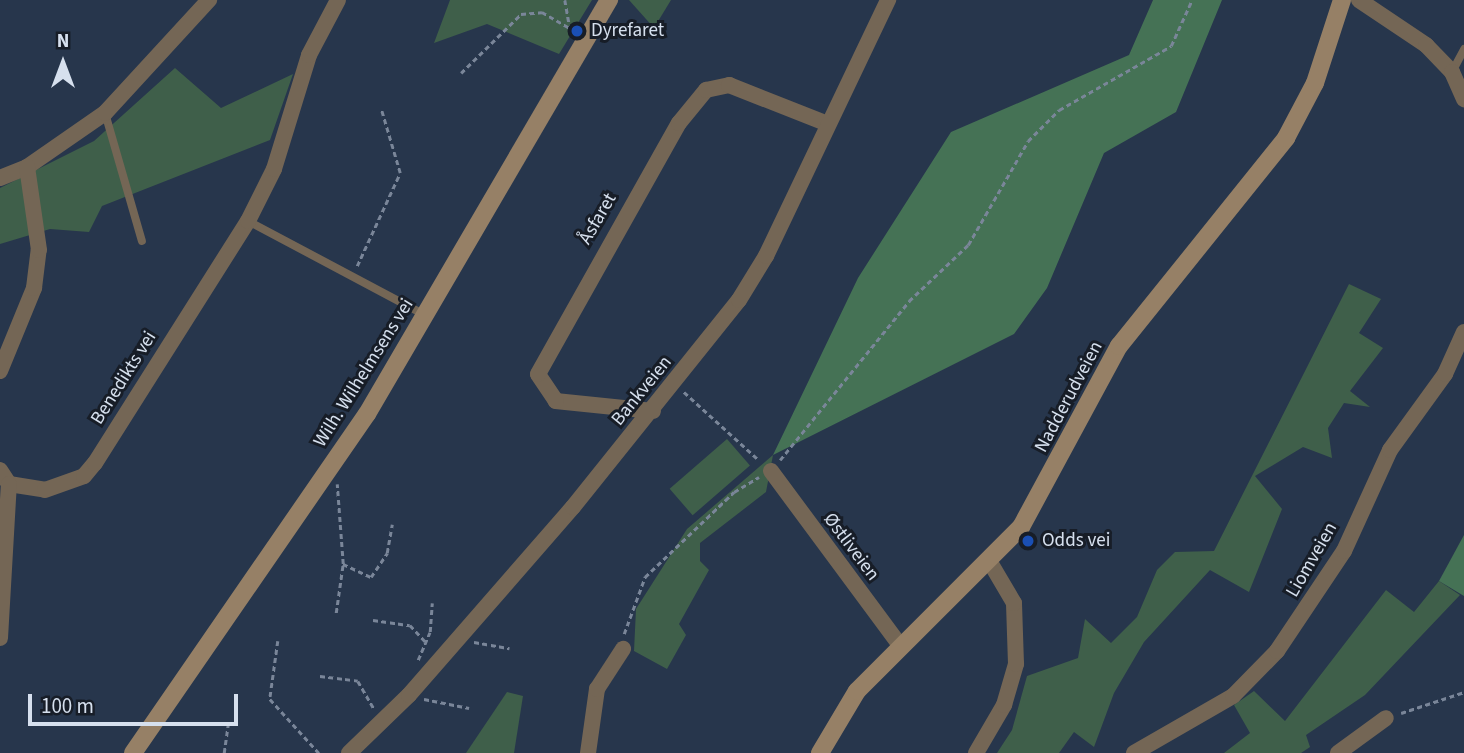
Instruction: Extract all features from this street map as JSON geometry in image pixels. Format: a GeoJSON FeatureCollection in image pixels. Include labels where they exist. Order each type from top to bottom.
{"type":"FeatureCollection","features":[{"type":"Feature","properties":{"kind":"main road","name":"Wilh. Wilhelmsens vei"},"geometry":{"type":"LineString","coordinates":[[133,753],[330,466],[425,315],[610,0]]}},
{"type":"Feature","properties":{"kind":"main road","name":"Nadderudveien"},"geometry":{"type":"LineString","coordinates":[[820,753],[857,691],[991,564],[1037,503],[1119,346],[1286,138],[1315,83],[1342,0]]}},
{"type":"Feature","properties":{"kind":"street"},"geometry":{"type":"LineString","coordinates":[[0,178],[27,167],[105,113],[209,0]]}},
{"type":"Feature","properties":{"kind":"street","name":"Benedikts vei"},"geometry":{"type":"LineString","coordinates":[[9,484],[45,490],[83,476],[95,463],[248,220],[274,169],[309,55],[338,0]]}},
{"type":"Feature","properties":{"kind":"street","name":"Bankveien"},"geometry":{"type":"LineString","coordinates":[[349,753],[412,691],[676,386],[766,256],[888,0]]}},
{"type":"Feature","properties":{"kind":"street"},"geometry":{"type":"LineString","coordinates":[[1359,0],[1395,20],[1452,72],[1464,99]]}},
{"type":"Feature","properties":{"kind":"street","name":"Åsfaret"},"geometry":{"type":"LineString","coordinates":[[653,411],[556,401],[538,374],[679,123],[706,90],[729,85],[828,124]]}},
{"type":"Feature","properties":{"kind":"street"},"geometry":{"type":"LineString","coordinates":[[0,371],[34,288],[39,250],[27,167]]}},
{"type":"Feature","properties":{"kind":"street","name":"Liomveien"},"geometry":{"type":"LineString","coordinates":[[1134,753],[1233,696],[1278,651],[1344,551],[1391,450],[1445,374],[1464,332]]}},
{"type":"Feature","properties":{"kind":"street"},"geometry":{"type":"LineString","coordinates":[[0,470],[9,484],[0,638]]}},
{"type":"Feature","properties":{"kind":"street","name":"Østliveien"},"geometry":{"type":"LineString","coordinates":[[771,471],[901,647]]}},
{"type":"Feature","properties":{"kind":"street"},"geometry":{"type":"LineString","coordinates":[[976,753],[1004,705],[1016,664],[1014,603],[991,564]]}},
{"type":"Feature","properties":{"kind":"street"},"geometry":{"type":"LineString","coordinates":[[588,753],[597,689],[623,649]]}},
{"type":"Feature","properties":{"kind":"street"},"geometry":{"type":"LineString","coordinates":[[1338,753],[1386,718]]}},
{"type":"Feature","properties":{"kind":"lane"},"geometry":{"type":"LineString","coordinates":[[1452,72],[1464,49]]}},
{"type":"Feature","properties":{"kind":"lane"},"geometry":{"type":"LineString","coordinates":[[105,113],[142,241]]}},
{"type":"Feature","properties":{"kind":"lane"},"geometry":{"type":"LineString","coordinates":[[248,220],[354,272],[425,315]]}},
{"type":"Feature","properties":{"kind":"path"},"geometry":{"type":"LineString","coordinates":[[565,0],[570,27]]}},
{"type":"Feature","properties":{"kind":"path"},"geometry":{"type":"LineString","coordinates":[[623,649],[630,608],[645,577],[734,492],[771,471],[909,301],[968,245],[1028,141],[1059,110],[1171,46],[1192,0]]}},
{"type":"Feature","properties":{"kind":"path"},"geometry":{"type":"LineString","coordinates":[[461,74],[521,14],[542,12],[570,27],[585,41]]}},
{"type":"Feature","properties":{"kind":"path"},"geometry":{"type":"LineString","coordinates":[[354,272],[400,173],[381,109]]}},
{"type":"Feature","properties":{"kind":"path"},"geometry":{"type":"LineString","coordinates":[[676,386],[771,471]]}},
{"type":"Feature","properties":{"kind":"path"},"geometry":{"type":"LineString","coordinates":[[330,466],[342,564],[336,613]]}},
{"type":"Feature","properties":{"kind":"path"},"geometry":{"type":"LineString","coordinates":[[342,564],[366,578],[375,574],[392,524]]}},
{"type":"Feature","properties":{"kind":"path"},"geometry":{"type":"LineString","coordinates":[[415,664],[427,643],[432,603]]}},
{"type":"Feature","properties":{"kind":"path"},"geometry":{"type":"LineString","coordinates":[[373,620],[410,625],[427,643]]}},
{"type":"Feature","properties":{"kind":"path"},"geometry":{"type":"LineString","coordinates":[[461,635],[509,648]]}},
{"type":"Feature","properties":{"kind":"path"},"geometry":{"type":"LineString","coordinates":[[278,642],[271,699],[319,753]]}},
{"type":"Feature","properties":{"kind":"path"},"geometry":{"type":"LineString","coordinates":[[320,676],[358,681],[376,715],[385,704]]}},
{"type":"Feature","properties":{"kind":"path"},"geometry":{"type":"LineString","coordinates":[[412,691],[431,703],[469,708]]}},
{"type":"Feature","properties":{"kind":"path"},"geometry":{"type":"LineString","coordinates":[[1386,718],[1464,692]]}},
{"type":"Feature","properties":{"kind":"path"},"geometry":{"type":"LineString","coordinates":[[224,753],[229,724]]}},
{"type":"Feature","properties":{"kind":"green space"},"geometry":{"type":"Polygon","coordinates":[[[450,0],[592,0],[559,54],[487,24],[434,43],[450,0]]]}},
{"type":"Feature","properties":{"kind":"green space"},"geometry":{"type":"Polygon","coordinates":[[[629,0],[671,0],[654,28],[629,0]]]}},
{"type":"Feature","properties":{"kind":"green space"},"geometry":{"type":"Polygon","coordinates":[[[1153,0],[1222,0],[1176,112],[1104,153],[1047,288],[1014,334],[773,455],[858,278],[951,132],[1129,55],[1153,0]]]}},
{"type":"Feature","properties":{"kind":"green space"},"geometry":{"type":"Polygon","coordinates":[[[175,68],[221,108],[293,74],[270,140],[102,206],[89,232],[50,229],[0,244],[0,188],[94,141],[175,68]]]}},
{"type":"Feature","properties":{"kind":"green space"},"geometry":{"type":"Polygon","coordinates":[[[1349,284],[1381,299],[1359,333],[1383,348],[1350,391],[1370,407],[1344,403],[1328,428],[1332,458],[1303,447],[1255,476],[1282,509],[1249,592],[1210,570],[1144,642],[1114,693],[1094,747],[1074,732],[1059,753],[997,753],[1012,730],[1027,676],[1078,658],[1085,619],[1111,643],[1137,617],[1157,570],[1175,552],[1214,551],[1349,284]]]}},
{"type":"Feature","properties":{"kind":"green space"},"geometry":{"type":"Polygon","coordinates":[[[727,439],[750,465],[693,515],[670,489],[727,439]]]}},
{"type":"Feature","properties":{"kind":"green space"},"geometry":{"type":"Polygon","coordinates":[[[773,455],[766,492],[700,543],[700,561],[709,570],[679,624],[686,635],[667,669],[634,651],[636,609],[687,529],[773,455]]]}},
{"type":"Feature","properties":{"kind":"green space"},"geometry":{"type":"Polygon","coordinates":[[[1464,535],[1464,596],[1439,581],[1464,535]]]}},
{"type":"Feature","properties":{"kind":"green space"},"geometry":{"type":"Polygon","coordinates":[[[1439,581],[1460,595],[1365,695],[1306,735],[1310,747],[1301,753],[1224,753],[1250,733],[1234,705],[1254,691],[1285,721],[1386,590],[1414,612],[1439,581]]]}},
{"type":"Feature","properties":{"kind":"green space"},"geometry":{"type":"Polygon","coordinates":[[[507,692],[523,696],[514,753],[466,753],[507,692]]]}},
{"type":"Feature","properties":{"kind":"place","name":"Dyrefaret"},"geometry":{"type":"Point","coordinates":[577,31]}},
{"type":"Feature","properties":{"kind":"place","name":"Odds vei"},"geometry":{"type":"Point","coordinates":[1028,541]}}]}
